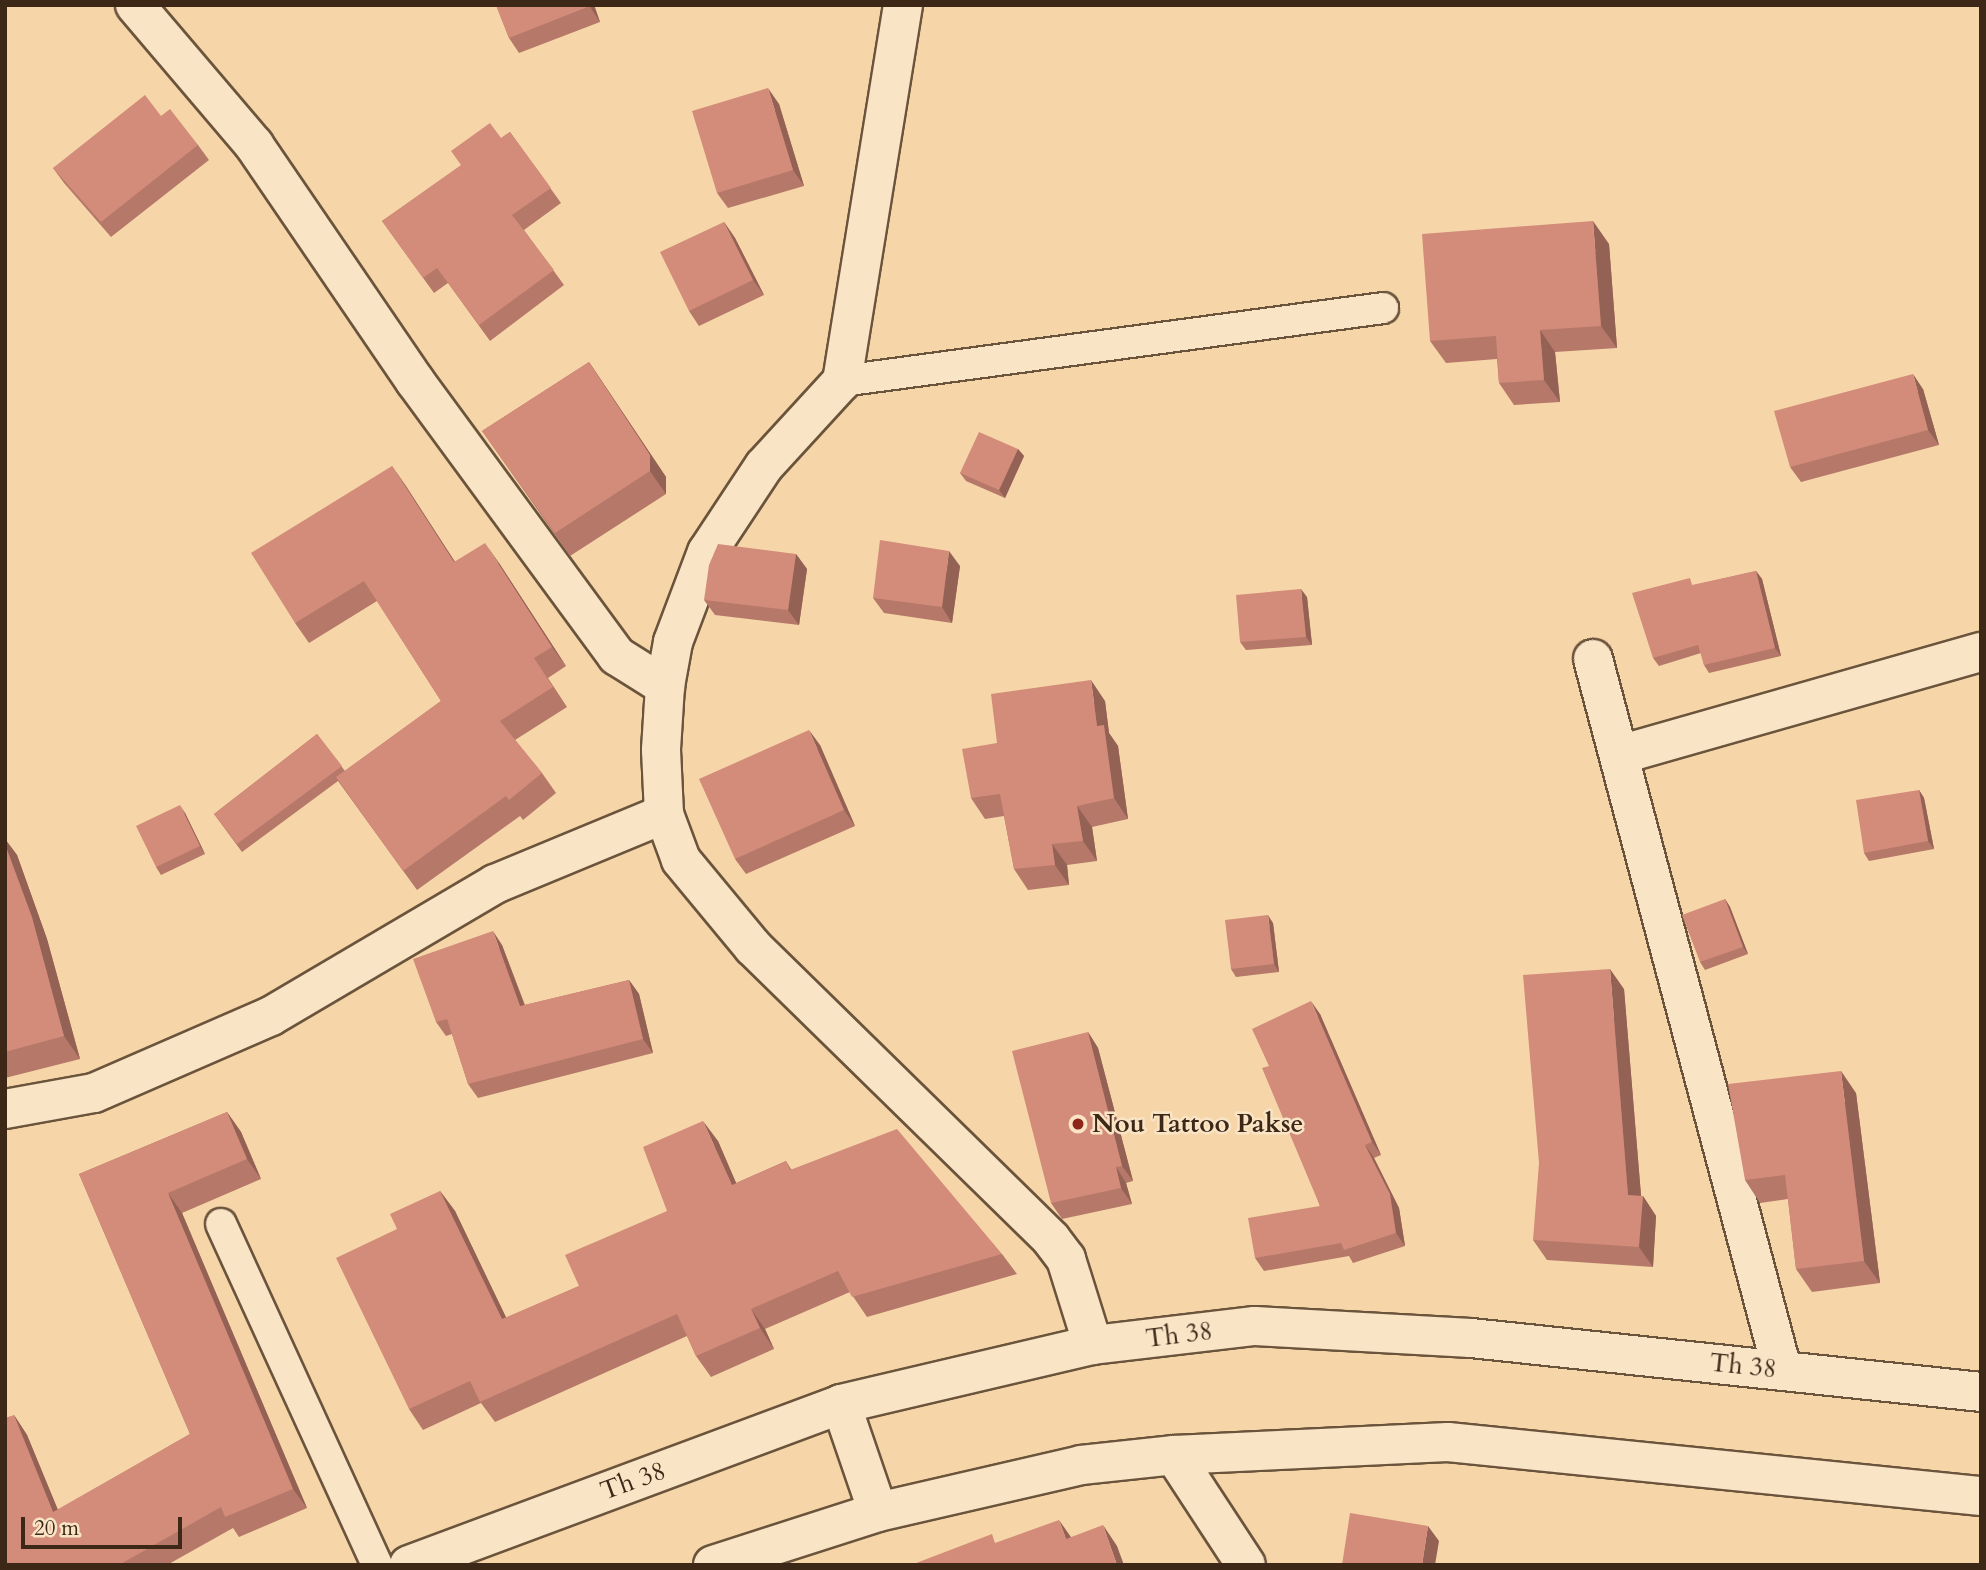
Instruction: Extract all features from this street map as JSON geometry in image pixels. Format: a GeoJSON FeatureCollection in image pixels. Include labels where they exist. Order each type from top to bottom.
{"type":"FeatureCollection","features":[{"type":"Feature","properties":{"kind":"street"},"geometry":{"type":"LineString","coordinates":[[135,5],[254,145],[415,381],[617,656],[665,686]]}},
{"type":"Feature","properties":{"kind":"street"},"geometry":{"type":"LineString","coordinates":[[903,5],[842,381],[764,466],[707,552],[673,642],[665,686],[661,750],[664,814],[681,860],[753,947],[1051,1239],[1066,1259],[1093,1345]]}},
{"type":"Feature","properties":{"kind":"street"},"geometry":{"type":"LineString","coordinates":[[1619,755],[1981,652]]}},
{"type":"Feature","properties":{"kind":"street"},"geometry":{"type":"LineString","coordinates":[[1592,659],[1782,1370]]}},
{"type":"Feature","properties":{"kind":"street"},"geometry":{"type":"LineString","coordinates":[[5,1109],[94,1093],[271,1016],[495,884],[664,814]]}},
{"type":"Feature","properties":{"kind":"street","name":"Th 38"},"geometry":{"type":"LineString","coordinates":[[409,1565],[841,1404],[1093,1345],[1255,1326],[1471,1338],[1981,1392]]}},
{"type":"Feature","properties":{"kind":"street"},"geometry":{"type":"LineString","coordinates":[[841,1404],[878,1512]]}},
{"type":"Feature","properties":{"kind":"street"},"geometry":{"type":"LineString","coordinates":[[713,1565],[878,1512],[1081,1465],[1174,1455],[1448,1442],[1981,1496]]}},
{"type":"Feature","properties":{"kind":"street"},"geometry":{"type":"LineString","coordinates":[[1174,1455],[1245,1565]]}},
{"type":"Feature","properties":{"kind":"lane"},"geometry":{"type":"LineString","coordinates":[[842,381],[1382,307]]}},
{"type":"Feature","properties":{"kind":"lane"},"geometry":{"type":"LineString","coordinates":[[221,1224],[377,1565]]}},
{"type":"Feature","properties":{"kind":"building"},"geometry":{"type":"Polygon","coordinates":[[[496,5],[589,5],[590,6],[509,38],[496,5]]]}},
{"type":"Feature","properties":{"kind":"building"},"geometry":{"type":"Polygon","coordinates":[[[768,88],[793,170],[717,193],[692,111],[768,88]]]}},
{"type":"Feature","properties":{"kind":"building"},"geometry":{"type":"Polygon","coordinates":[[[145,95],[161,116],[170,109],[198,145],[101,222],[53,168],[145,95]]]}},
{"type":"Feature","properties":{"kind":"building"},"geometry":{"type":"Polygon","coordinates":[[[490,123],[501,138],[510,132],[551,188],[512,215],[554,270],[479,325],[437,268],[423,278],[382,221],[461,165],[451,151],[490,123]]]}},
{"type":"Feature","properties":{"kind":"building"},"geometry":{"type":"Polygon","coordinates":[[[1593,221],[1601,326],[1540,330],[1544,380],[1499,383],[1496,336],[1430,341],[1422,234],[1593,221]]]}},
{"type":"Feature","properties":{"kind":"building"},"geometry":{"type":"Polygon","coordinates":[[[724,222],[753,280],[689,311],[660,252],[724,222]]]}},
{"type":"Feature","properties":{"kind":"building"},"geometry":{"type":"Polygon","coordinates":[[[589,362],[650,455],[650,471],[555,533],[482,431],[589,362]]]}},
{"type":"Feature","properties":{"kind":"building"},"geometry":{"type":"Polygon","coordinates":[[[1913,374],[1928,430],[1790,467],[1774,411],[1913,374]]]}},
{"type":"Feature","properties":{"kind":"building"},"geometry":{"type":"Polygon","coordinates":[[[979,432],[1018,449],[999,490],[960,473],[979,432]]]}},
{"type":"Feature","properties":{"kind":"building"},"geometry":{"type":"Polygon","coordinates":[[[392,466],[454,562],[485,543],[552,647],[534,658],[553,687],[500,721],[542,773],[509,800],[506,796],[403,871],[336,777],[441,701],[364,581],[295,623],[251,553],[392,466]]]}},
{"type":"Feature","properties":{"kind":"building"},"geometry":{"type":"Polygon","coordinates":[[[880,540],[949,551],[942,607],[873,598],[880,540]]]}},
{"type":"Feature","properties":{"kind":"building"},"geometry":{"type":"Polygon","coordinates":[[[718,544],[796,554],[788,610],[704,600],[709,565],[718,544]]]}},
{"type":"Feature","properties":{"kind":"building"},"geometry":{"type":"Polygon","coordinates":[[[1756,571],[1775,648],[1704,665],[1698,645],[1653,658],[1632,593],[1690,578],[1692,585],[1756,571]]]}},
{"type":"Feature","properties":{"kind":"building"},"geometry":{"type":"Polygon","coordinates":[[[1301,589],[1306,637],[1240,642],[1236,595],[1301,589]]]}},
{"type":"Feature","properties":{"kind":"building"},"geometry":{"type":"Polygon","coordinates":[[[1091,680],[1097,726],[1104,725],[1114,798],[1077,806],[1083,841],[1052,844],[1055,865],[1014,869],[1000,794],[971,798],[962,749],[997,743],[991,694],[1091,680]]]}},
{"type":"Feature","properties":{"kind":"building"},"geometry":{"type":"Polygon","coordinates":[[[809,730],[844,810],[735,859],[699,779],[809,730]]]}},
{"type":"Feature","properties":{"kind":"building"},"geometry":{"type":"Polygon","coordinates":[[[317,734],[342,766],[237,844],[214,814],[317,734]]]}},
{"type":"Feature","properties":{"kind":"building"},"geometry":{"type":"Polygon","coordinates":[[[1919,790],[1928,841],[1864,853],[1856,800],[1919,790]]]}},
{"type":"Feature","properties":{"kind":"building"},"geometry":{"type":"Polygon","coordinates":[[[180,805],[200,846],[156,867],[136,826],[180,805]]]}},
{"type":"Feature","properties":{"kind":"building"},"geometry":{"type":"Polygon","coordinates":[[[5,844],[32,917],[64,1036],[5,1052],[5,844]]]}},
{"type":"Feature","properties":{"kind":"building"},"geometry":{"type":"Polygon","coordinates":[[[1725,899],[1743,947],[1700,962],[1682,915],[1725,899]]]}},
{"type":"Feature","properties":{"kind":"building"},"geometry":{"type":"Polygon","coordinates":[[[1268,915],[1274,964],[1231,969],[1225,920],[1268,915]]]}},
{"type":"Feature","properties":{"kind":"building"},"geometry":{"type":"Polygon","coordinates":[[[493,931],[520,1006],[629,980],[643,1039],[468,1084],[447,1019],[436,1022],[413,959],[493,931]]]}},
{"type":"Feature","properties":{"kind":"building"},"geometry":{"type":"Polygon","coordinates":[[[1610,969],[1628,1195],[1643,1196],[1639,1247],[1533,1240],[1539,1163],[1523,975],[1610,969]]]}},
{"type":"Feature","properties":{"kind":"building"},"geometry":{"type":"Polygon","coordinates":[[[1311,1001],[1372,1142],[1365,1145],[1390,1194],[1396,1233],[1344,1250],[1341,1243],[1255,1258],[1248,1218],[1320,1206],[1262,1068],[1269,1066],[1252,1029],[1311,1001]]]}},
{"type":"Feature","properties":{"kind":"building","name":"Nou Tattoo Pakse"},"geometry":{"type":"Polygon","coordinates":[[[1088,1032],[1122,1166],[1116,1167],[1121,1188],[1051,1203],[1012,1051],[1088,1032]]]}},
{"type":"Feature","properties":{"kind":"building"},"geometry":{"type":"Polygon","coordinates":[[[1841,1071],[1864,1261],[1796,1269],[1785,1175],[1745,1180],[1728,1084],[1841,1071]]]}},
{"type":"Feature","properties":{"kind":"building"},"geometry":{"type":"Polygon","coordinates":[[[227,1112],[247,1159],[168,1193],[293,1489],[225,1517],[221,1507],[119,1565],[5,1565],[5,1418],[14,1415],[53,1512],[190,1434],[79,1174],[227,1112]]]}},
{"type":"Feature","properties":{"kind":"building"},"geometry":{"type":"Polygon","coordinates":[[[703,1121],[732,1185],[786,1161],[790,1170],[897,1129],[1002,1254],[852,1297],[838,1271],[751,1309],[760,1328],[696,1356],[677,1314],[480,1402],[470,1381],[409,1409],[336,1258],[397,1229],[390,1214],[440,1191],[502,1319],[579,1286],[565,1255],[667,1211],[643,1147],[703,1121]]]}},
{"type":"Feature","properties":{"kind":"building"},"geometry":{"type":"Polygon","coordinates":[[[1350,1513],[1428,1526],[1422,1565],[1342,1565],[1350,1513]]]}},
{"type":"Feature","properties":{"kind":"building"},"geometry":{"type":"Polygon","coordinates":[[[1059,1520],[1066,1539],[1103,1525],[1117,1565],[911,1565],[992,1534],[995,1543],[1059,1520]]]}},
{"type":"Feature","properties":{"kind":"place","name":"Nou Tattoo Pakse"},"geometry":{"type":"Point","coordinates":[1078,1124]}}]}
